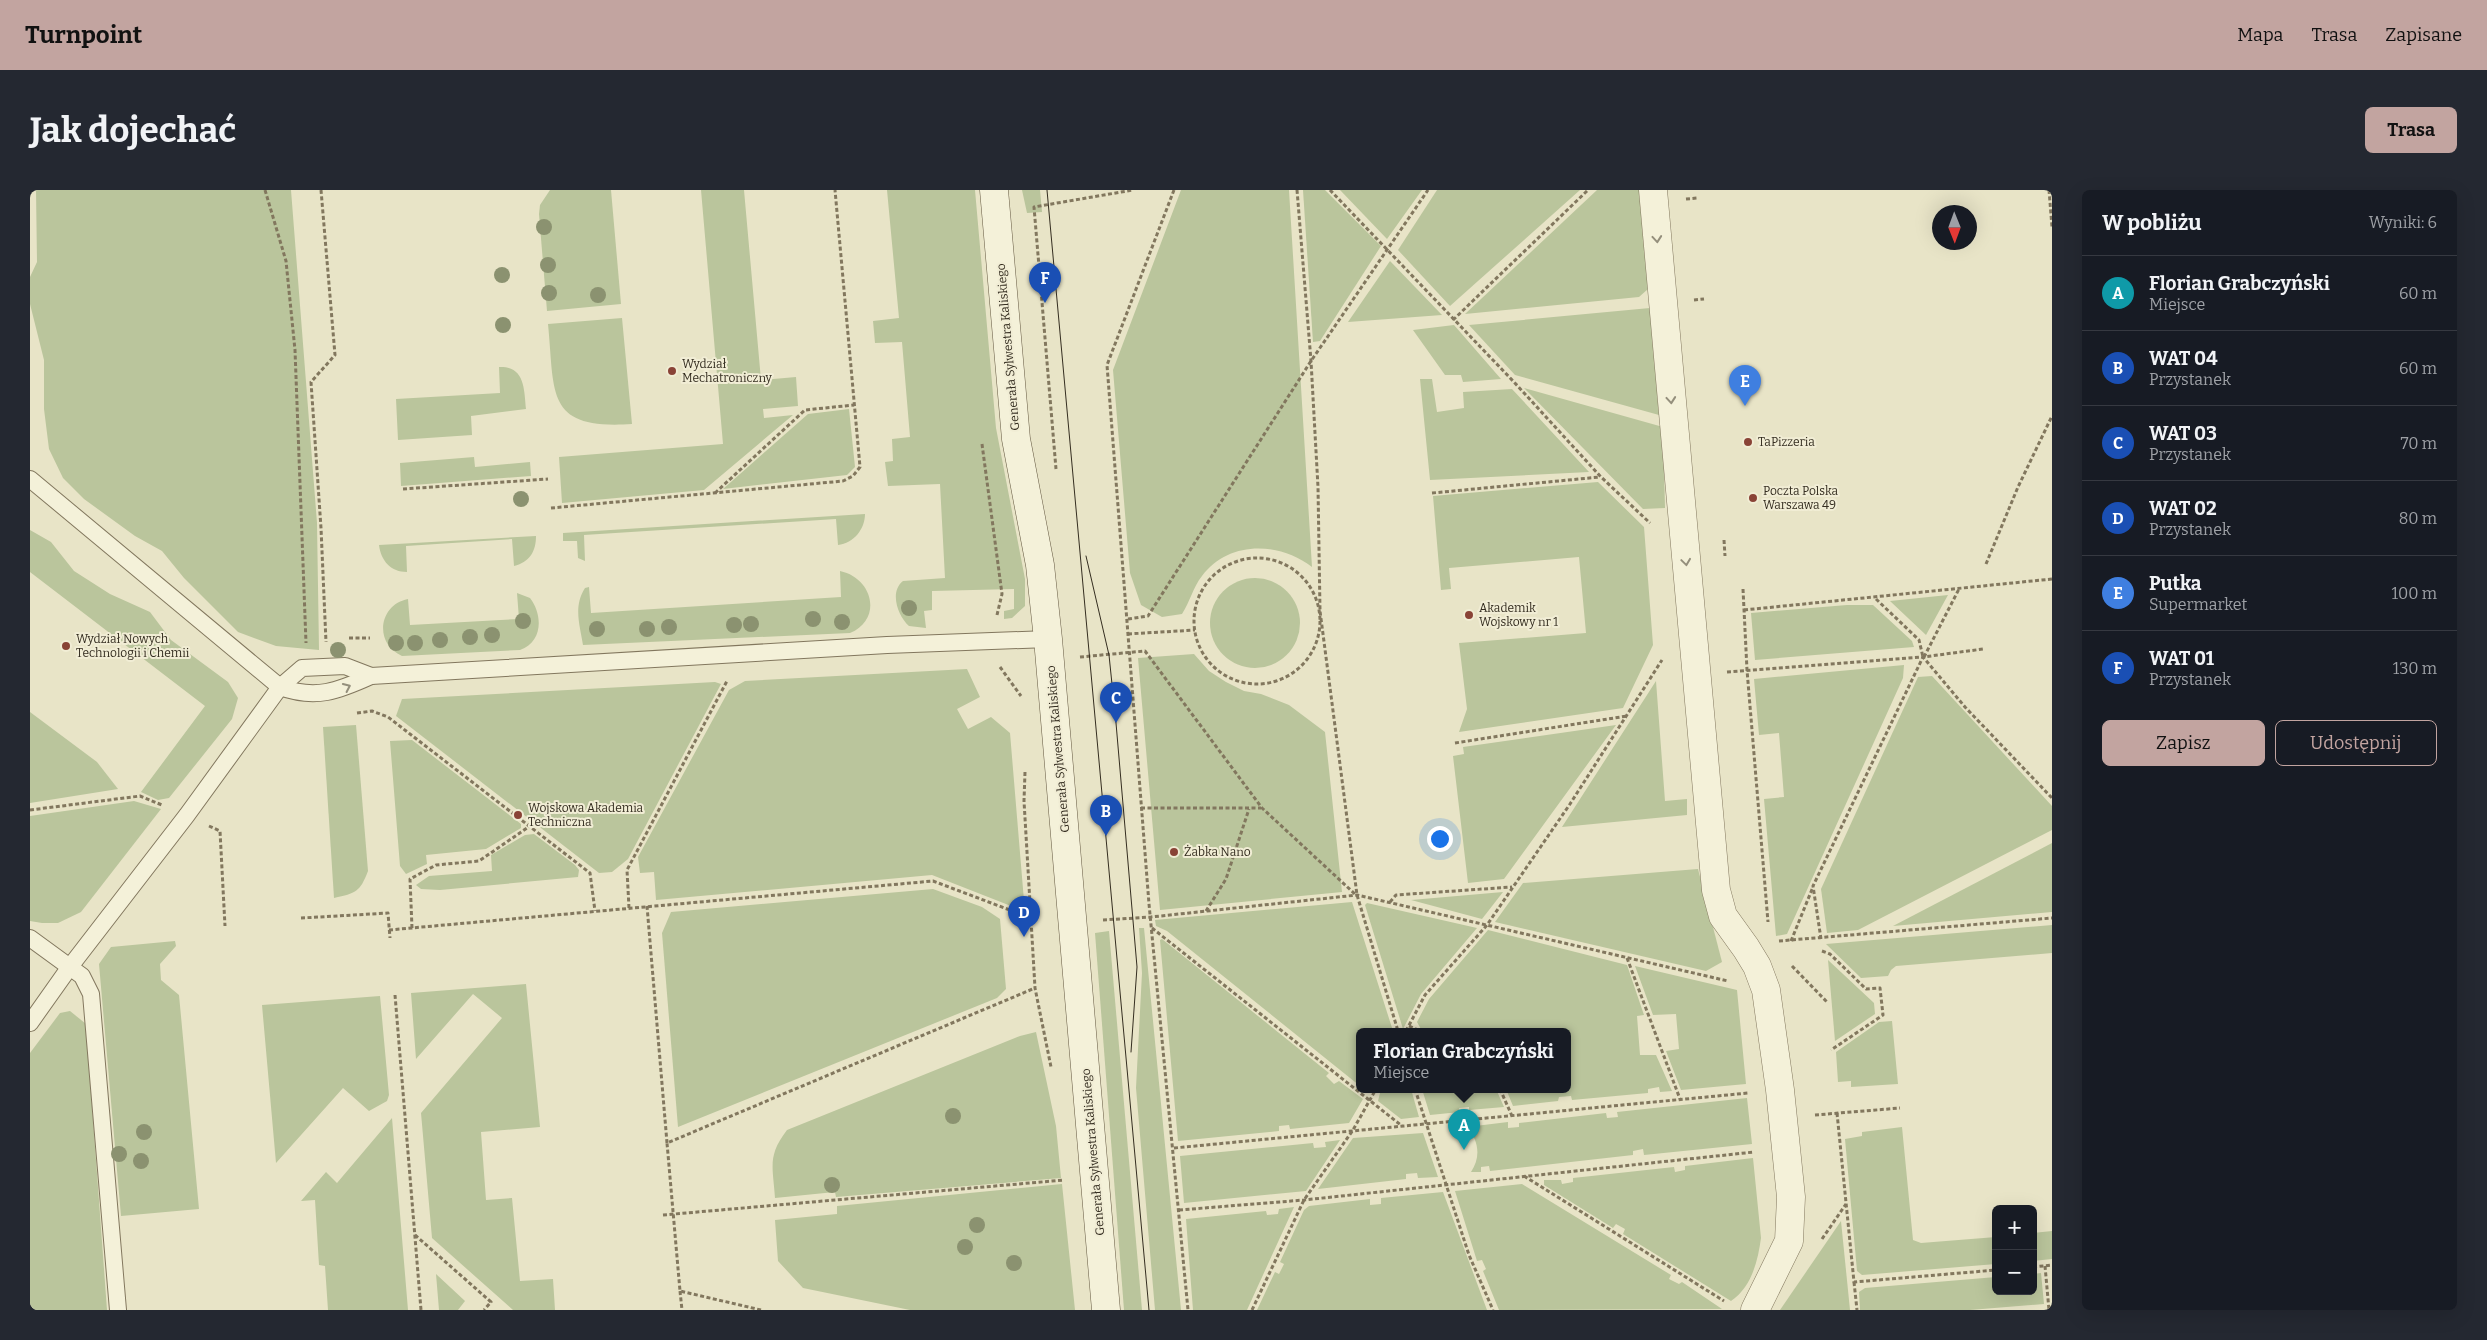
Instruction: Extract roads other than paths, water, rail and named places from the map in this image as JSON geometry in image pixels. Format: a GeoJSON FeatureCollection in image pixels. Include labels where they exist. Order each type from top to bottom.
{"type":"FeatureCollection","features":[{"type":"Feature","properties":{"kind":"street","name":"Generała Sylwestra Kaliskiego"},"geometry":{"type":"LineString","coordinates":[[994,190],[1016,439],[1040,565],[1048,639],[1106,1310]]}},
{"type":"Feature","properties":{"kind":"street"},"geometry":{"type":"LineString","coordinates":[[1653,190],[1685,556],[1719,904],[1723,916],[1757,966],[1766,990],[1780,1090],[1791,1197],[1789,1241],[1755,1310]]}},
{"type":"Feature","properties":{"kind":"lane"},"geometry":{"type":"LineString","coordinates":[[30,479],[280,687],[299,694],[339,691],[372,676],[742,654],[1048,639]]}},
{"type":"Feature","properties":{"kind":"lane"},"geometry":{"type":"LineString","coordinates":[[30,1023],[69,968],[187,815],[280,687],[302,668],[345,666],[372,676]]}},
{"type":"Feature","properties":{"kind":"lane"},"geometry":{"type":"LineString","coordinates":[[30,938],[82,976],[91,994],[118,1310]]}},
{"type":"Feature","properties":{"kind":"tram line"},"geometry":{"type":"LineString","coordinates":[[1047,190],[1149,1310]]}},
{"type":"Feature","properties":{"kind":"tram line"},"geometry":{"type":"LineString","coordinates":[[1086,556],[1109,655],[1116,723],[1137,967],[1131,1052]]}},
{"type":"Feature","properties":{"kind":"place","name":"WAT 01"},"geometry":{"type":"Point","coordinates":[1045,303]}},
{"type":"Feature","properties":{"kind":"place","name":"Wydział Mechatroniczny"},"geometry":{"type":"Point","coordinates":[672,371]}},
{"type":"Feature","properties":{"kind":"place","name":"Putka"},"geometry":{"type":"Point","coordinates":[1745,406]}},
{"type":"Feature","properties":{"kind":"place","name":"TaPizzeria"},"geometry":{"type":"Point","coordinates":[1748,442]}},
{"type":"Feature","properties":{"kind":"place","name":"Poczta Polska Warszawa 49"},"geometry":{"type":"Point","coordinates":[1753,498]}},
{"type":"Feature","properties":{"kind":"place","name":"Akademik Wojskowy nr 1"},"geometry":{"type":"Point","coordinates":[1469,615]}},
{"type":"Feature","properties":{"kind":"place","name":"Wydział Nowych Technologii i Chemii"},"geometry":{"type":"Point","coordinates":[66,646]}},
{"type":"Feature","properties":{"kind":"place","name":"WAT 03"},"geometry":{"type":"Point","coordinates":[1116,723]}},
{"type":"Feature","properties":{"kind":"place","name":"Wojskowa Akademia Techniczna"},"geometry":{"type":"Point","coordinates":[518,815]}},
{"type":"Feature","properties":{"kind":"place","name":"WAT 04"},"geometry":{"type":"Point","coordinates":[1106,836]}},
{"type":"Feature","properties":{"kind":"place","name":"Żabka Nano"},"geometry":{"type":"Point","coordinates":[1174,852]}},
{"type":"Feature","properties":{"kind":"place","name":"WAT 02"},"geometry":{"type":"Point","coordinates":[1024,937]}},
{"type":"Feature","properties":{"kind":"place","name":"Florian Grabczyński"},"geometry":{"type":"Point","coordinates":[1464,1150]}}]}
